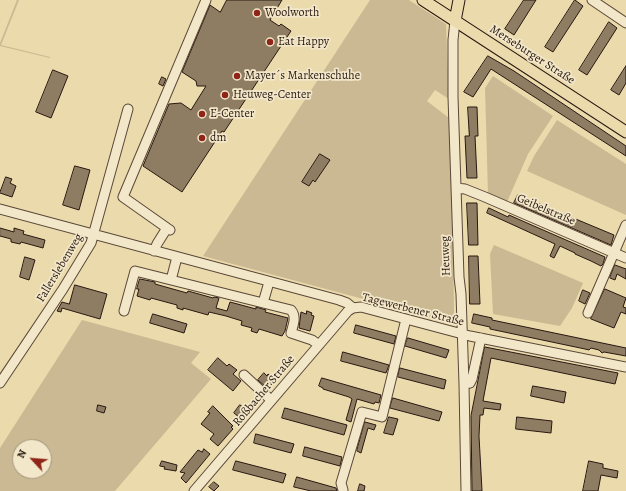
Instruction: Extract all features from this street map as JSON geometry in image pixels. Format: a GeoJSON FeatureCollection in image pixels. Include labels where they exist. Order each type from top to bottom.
{"type":"FeatureCollection","features":[{"type":"Feature","properties":{"kind":"main road","name":"Merseburger Straße"},"geometry":{"type":"LineString","coordinates":[[423,0],[626,132]]}},
{"type":"Feature","properties":{"kind":"main road"},"geometry":{"type":"LineString","coordinates":[[456,21],[458,0]]}},
{"type":"Feature","properties":{"kind":"street"},"geometry":{"type":"LineString","coordinates":[[154,251],[168,229],[123,197],[206,0]]}},
{"type":"Feature","properties":{"kind":"street"},"geometry":{"type":"LineString","coordinates":[[592,0],[626,21]]}},
{"type":"Feature","properties":{"kind":"street","name":"Heuweg"},"geometry":{"type":"LineString","coordinates":[[456,21],[453,41],[453,86],[464,384],[466,491]]}},
{"type":"Feature","properties":{"kind":"street","name":"Fallerslebenweg"},"geometry":{"type":"LineString","coordinates":[[0,383],[62,289],[90,243],[94,234],[128,109]]}},
{"type":"Feature","properties":{"kind":"street","name":"Geibelstraße"},"geometry":{"type":"LineString","coordinates":[[456,188],[465,189],[485,197],[626,258]]}},
{"type":"Feature","properties":{"kind":"street","name":"Tagewerbener Straße"},"geometry":{"type":"LineString","coordinates":[[0,209],[342,301],[353,308],[361,307],[461,334],[626,367]]}},
{"type":"Feature","properties":{"kind":"street"},"geometry":{"type":"LineString","coordinates":[[588,313],[626,225]]}},
{"type":"Feature","properties":{"kind":"street"},"geometry":{"type":"LineString","coordinates":[[171,280],[177,257]]}},
{"type":"Feature","properties":{"kind":"street"},"geometry":{"type":"LineString","coordinates":[[124,311],[135,271],[291,310],[295,319],[291,333],[319,344]]}},
{"type":"Feature","properties":{"kind":"street"},"geometry":{"type":"LineString","coordinates":[[263,303],[269,282]]}},
{"type":"Feature","properties":{"kind":"street","name":"Roßbacher Straße"},"geometry":{"type":"LineString","coordinates":[[194,491],[319,344],[348,311],[353,308]]}},
{"type":"Feature","properties":{"kind":"street"},"geometry":{"type":"LineString","coordinates":[[343,490],[341,483],[362,412],[382,417],[406,319]]}},
{"type":"Feature","properties":{"kind":"street"},"geometry":{"type":"LineString","coordinates":[[464,384],[470,383],[472,379],[482,338]]}},
{"type":"Feature","properties":{"kind":"street"},"geometry":{"type":"LineString","coordinates":[[244,375],[271,400]]}},
{"type":"Feature","properties":{"kind":"shaded area"},"geometry":{"type":"Polygon","coordinates":[[[17,0],[19,0],[1,45],[50,58],[0,46],[17,0]]]}},
{"type":"Feature","properties":{"kind":"shaded area"},"geometry":{"type":"Polygon","coordinates":[[[370,0],[409,0],[446,24],[449,99],[435,90],[427,101],[449,118],[452,165],[454,316],[449,322],[203,256],[370,0]]]}},
{"type":"Feature","properties":{"kind":"shaded area"},"geometry":{"type":"Polygon","coordinates":[[[493,76],[553,116],[528,154],[507,202],[488,194],[485,88],[493,76]]]}},
{"type":"Feature","properties":{"kind":"shaded area"},"geometry":{"type":"Polygon","coordinates":[[[557,120],[626,164],[626,215],[527,171],[534,156],[557,120]]]}},
{"type":"Feature","properties":{"kind":"shaded area"},"geometry":{"type":"Polygon","coordinates":[[[494,245],[583,283],[572,308],[560,326],[493,314],[490,254],[494,245]]]}},
{"type":"Feature","properties":{"kind":"shaded area"},"geometry":{"type":"Polygon","coordinates":[[[82,320],[200,352],[191,363],[211,379],[115,491],[0,491],[0,448],[82,320]]]}},
{"type":"Feature","properties":{"kind":"building","name":"Heuweg-Center"},"geometry":{"type":"Polygon","coordinates":[[[227,0],[282,0],[270,20],[279,26],[281,24],[291,31],[182,192],[143,166],[169,104],[181,103],[191,110],[206,86],[197,86],[196,81],[182,72],[210,5],[220,12],[227,0]]]}},
{"type":"Feature","properties":{"kind":"building"},"geometry":{"type":"Polygon","coordinates":[[[524,0],[536,0],[514,35],[505,29],[524,0]]]}},
{"type":"Feature","properties":{"kind":"building"},"geometry":{"type":"Polygon","coordinates":[[[575,0],[583,6],[553,52],[545,47],[575,0]]]}},
{"type":"Feature","properties":{"kind":"building"},"geometry":{"type":"Polygon","coordinates":[[[609,22],[617,28],[587,75],[579,70],[609,22]]]}},
{"type":"Feature","properties":{"kind":"building"},"geometry":{"type":"Polygon","coordinates":[[[488,56],[514,71],[626,146],[626,156],[491,69],[473,97],[464,92],[488,56]]]}},
{"type":"Feature","properties":{"kind":"building"},"geometry":{"type":"Polygon","coordinates":[[[626,66],[626,83],[619,95],[611,90],[626,66]]]}},
{"type":"Feature","properties":{"kind":"building"},"geometry":{"type":"Polygon","coordinates":[[[53,70],[68,76],[51,118],[36,112],[53,70]]]}},
{"type":"Feature","properties":{"kind":"building"},"geometry":{"type":"Polygon","coordinates":[[[162,77],[166,79],[163,86],[159,84],[162,77]]]}},
{"type":"Feature","properties":{"kind":"building"},"geometry":{"type":"Polygon","coordinates":[[[468,107],[477,107],[478,136],[475,136],[477,178],[467,178],[465,136],[469,136],[468,107]]]}},
{"type":"Feature","properties":{"kind":"building"},"geometry":{"type":"Polygon","coordinates":[[[320,154],[330,160],[315,182],[313,180],[309,186],[302,182],[320,154]]]}},
{"type":"Feature","properties":{"kind":"building"},"geometry":{"type":"Polygon","coordinates":[[[75,166],[90,170],[79,210],[63,205],[75,166]]]}},
{"type":"Feature","properties":{"kind":"building"},"geometry":{"type":"Polygon","coordinates":[[[6,177],[12,179],[10,183],[16,186],[12,197],[0,193],[6,177]]]}},
{"type":"Feature","properties":{"kind":"building"},"geometry":{"type":"Polygon","coordinates":[[[518,195],[614,235],[611,245],[514,203],[518,195]]]}},
{"type":"Feature","properties":{"kind":"building"},"geometry":{"type":"Polygon","coordinates":[[[467,203],[477,203],[478,245],[469,245],[467,203]]]}},
{"type":"Feature","properties":{"kind":"building"},"geometry":{"type":"Polygon","coordinates":[[[489,208],[508,217],[509,215],[605,257],[603,264],[601,266],[560,246],[554,258],[550,256],[555,244],[487,213],[489,208]]]}},
{"type":"Feature","properties":{"kind":"building"},"geometry":{"type":"Polygon","coordinates":[[[0,228],[14,232],[14,228],[24,231],[23,234],[45,240],[43,248],[21,242],[20,244],[11,242],[11,239],[0,236],[0,228]]]}},
{"type":"Feature","properties":{"kind":"building"},"geometry":{"type":"Polygon","coordinates":[[[469,256],[478,256],[480,304],[470,304],[469,256]]]}},
{"type":"Feature","properties":{"kind":"building"},"geometry":{"type":"Polygon","coordinates":[[[25,257],[35,260],[29,280],[20,277],[25,257]]]}},
{"type":"Feature","properties":{"kind":"building"},"geometry":{"type":"Polygon","coordinates":[[[615,265],[626,269],[626,279],[617,274],[615,280],[610,278],[615,265]]]}},
{"type":"Feature","properties":{"kind":"building"},"geometry":{"type":"Polygon","coordinates":[[[140,279],[155,282],[155,284],[187,293],[188,291],[213,298],[219,298],[216,308],[227,311],[230,302],[266,310],[265,312],[288,318],[285,331],[282,336],[259,329],[257,333],[251,331],[252,328],[241,325],[242,321],[226,316],[209,312],[208,315],[183,308],[183,310],[177,308],[177,305],[137,296],[139,289],[137,289],[140,279]]]}},
{"type":"Feature","properties":{"kind":"building"},"geometry":{"type":"Polygon","coordinates":[[[75,285],[107,294],[100,319],[62,308],[61,312],[57,311],[62,302],[69,304],[75,285]]]}},
{"type":"Feature","properties":{"kind":"building"},"geometry":{"type":"Polygon","coordinates":[[[605,289],[626,298],[623,307],[626,308],[626,314],[621,312],[614,328],[591,319],[605,289]]]}},
{"type":"Feature","properties":{"kind":"building"},"geometry":{"type":"Polygon","coordinates":[[[583,290],[590,293],[585,304],[579,301],[583,290]]]}},
{"type":"Feature","properties":{"kind":"building"},"geometry":{"type":"Polygon","coordinates":[[[307,311],[312,313],[311,315],[314,316],[310,331],[299,328],[301,312],[306,314],[307,311]]]}},
{"type":"Feature","properties":{"kind":"building"},"geometry":{"type":"Polygon","coordinates":[[[153,314],[187,324],[184,333],[150,323],[153,314]]]}},
{"type":"Feature","properties":{"kind":"building"},"geometry":{"type":"Polygon","coordinates":[[[474,314],[492,318],[492,320],[626,348],[626,356],[604,352],[602,353],[599,350],[591,348],[589,350],[490,329],[490,327],[472,323],[474,314]]]}},
{"type":"Feature","properties":{"kind":"building"},"geometry":{"type":"Polygon","coordinates":[[[356,325],[396,336],[394,344],[354,333],[356,325]]]}},
{"type":"Feature","properties":{"kind":"building"},"geometry":{"type":"Polygon","coordinates":[[[408,338],[449,350],[446,358],[405,346],[408,338]]]}},
{"type":"Feature","properties":{"kind":"building"},"geometry":{"type":"Polygon","coordinates":[[[485,347],[618,373],[615,384],[491,358],[483,401],[501,404],[500,410],[484,408],[483,415],[480,415],[479,436],[482,491],[472,491],[471,416],[485,347]]]}},
{"type":"Feature","properties":{"kind":"building"},"geometry":{"type":"Polygon","coordinates":[[[343,352],[389,365],[386,373],[341,361],[343,352]]]}},
{"type":"Feature","properties":{"kind":"building"},"geometry":{"type":"Polygon","coordinates":[[[218,358],[227,366],[229,364],[237,370],[233,374],[241,381],[233,391],[208,370],[218,358]]]}},
{"type":"Feature","properties":{"kind":"building"},"geometry":{"type":"Polygon","coordinates":[[[400,368],[446,380],[444,389],[398,377],[400,368]]]}},
{"type":"Feature","properties":{"kind":"building"},"geometry":{"type":"Polygon","coordinates":[[[264,373],[273,378],[272,379],[274,381],[268,389],[258,380],[264,373]]]}},
{"type":"Feature","properties":{"kind":"building"},"geometry":{"type":"Polygon","coordinates":[[[322,378],[381,395],[379,403],[375,402],[374,404],[357,399],[351,422],[346,420],[352,399],[323,389],[319,386],[322,378]]]}},
{"type":"Feature","properties":{"kind":"building"},"geometry":{"type":"Polygon","coordinates":[[[533,386],[566,392],[564,403],[531,396],[533,386]]]}},
{"type":"Feature","properties":{"kind":"building"},"geometry":{"type":"Polygon","coordinates":[[[393,398],[442,412],[439,421],[390,408],[393,398]]]}},
{"type":"Feature","properties":{"kind":"building"},"geometry":{"type":"Polygon","coordinates":[[[98,405],[106,407],[104,413],[97,411],[98,405]]]}},
{"type":"Feature","properties":{"kind":"building"},"geometry":{"type":"Polygon","coordinates":[[[240,405],[247,410],[240,418],[234,413],[240,405]]]}},
{"type":"Feature","properties":{"kind":"building"},"geometry":{"type":"Polygon","coordinates":[[[213,406],[233,426],[231,427],[233,429],[218,446],[210,439],[214,434],[201,424],[210,413],[208,412],[213,406]]]}},
{"type":"Feature","properties":{"kind":"building"},"geometry":{"type":"Polygon","coordinates":[[[285,408],[347,425],[344,435],[282,418],[285,408]]]}},
{"type":"Feature","properties":{"kind":"building"},"geometry":{"type":"Polygon","coordinates":[[[389,417],[398,419],[393,435],[384,433],[389,417]]]}},
{"type":"Feature","properties":{"kind":"building"},"geometry":{"type":"Polygon","coordinates":[[[517,417],[552,421],[551,433],[516,429],[517,417]]]}},
{"type":"Feature","properties":{"kind":"building"},"geometry":{"type":"Polygon","coordinates":[[[365,422],[376,425],[374,430],[368,428],[361,453],[357,451],[365,422]]]}},
{"type":"Feature","properties":{"kind":"building"},"geometry":{"type":"Polygon","coordinates":[[[256,434],[294,444],[291,453],[254,443],[256,434]]]}},
{"type":"Feature","properties":{"kind":"building"},"geometry":{"type":"Polygon","coordinates":[[[305,447],[342,457],[340,466],[303,456],[305,447]]]}},
{"type":"Feature","properties":{"kind":"building"},"geometry":{"type":"Polygon","coordinates":[[[204,449],[210,454],[186,483],[181,478],[185,473],[180,472],[198,450],[202,452],[204,449]]]}},
{"type":"Feature","properties":{"kind":"building"},"geometry":{"type":"Polygon","coordinates":[[[162,461],[177,465],[176,471],[164,469],[165,467],[160,466],[162,461]]]}},
{"type":"Feature","properties":{"kind":"building"},"geometry":{"type":"Polygon","coordinates":[[[236,461],[286,474],[283,483],[233,470],[236,461]]]}},
{"type":"Feature","properties":{"kind":"building"},"geometry":{"type":"Polygon","coordinates":[[[589,461],[603,464],[603,468],[618,471],[617,478],[601,475],[598,491],[583,491],[589,461]]]}},
{"type":"Feature","properties":{"kind":"building"},"geometry":{"type":"Polygon","coordinates":[[[297,477],[336,488],[337,491],[311,491],[294,487],[297,477]]]}},
{"type":"Feature","properties":{"kind":"building"},"geometry":{"type":"Polygon","coordinates":[[[214,482],[219,486],[214,491],[209,487],[214,482]]]}},
{"type":"Feature","properties":{"kind":"building"},"geometry":{"type":"Polygon","coordinates":[[[360,484],[365,486],[364,491],[358,491],[360,484]]]}},
{"type":"Feature","properties":{"kind":"place","name":"Woolworth"},"geometry":{"type":"Point","coordinates":[257,13]}},
{"type":"Feature","properties":{"kind":"place","name":"Eat Happy"},"geometry":{"type":"Point","coordinates":[270,42]}},
{"type":"Feature","properties":{"kind":"place","name":"Mayer´s Markenschuhe"},"geometry":{"type":"Point","coordinates":[237,76]}},
{"type":"Feature","properties":{"kind":"place","name":"Heuweg-Center"},"geometry":{"type":"Point","coordinates":[225,95]}},
{"type":"Feature","properties":{"kind":"place","name":"E-Center"},"geometry":{"type":"Point","coordinates":[202,114]}},
{"type":"Feature","properties":{"kind":"place","name":"dm"},"geometry":{"type":"Point","coordinates":[202,138]}}]}
